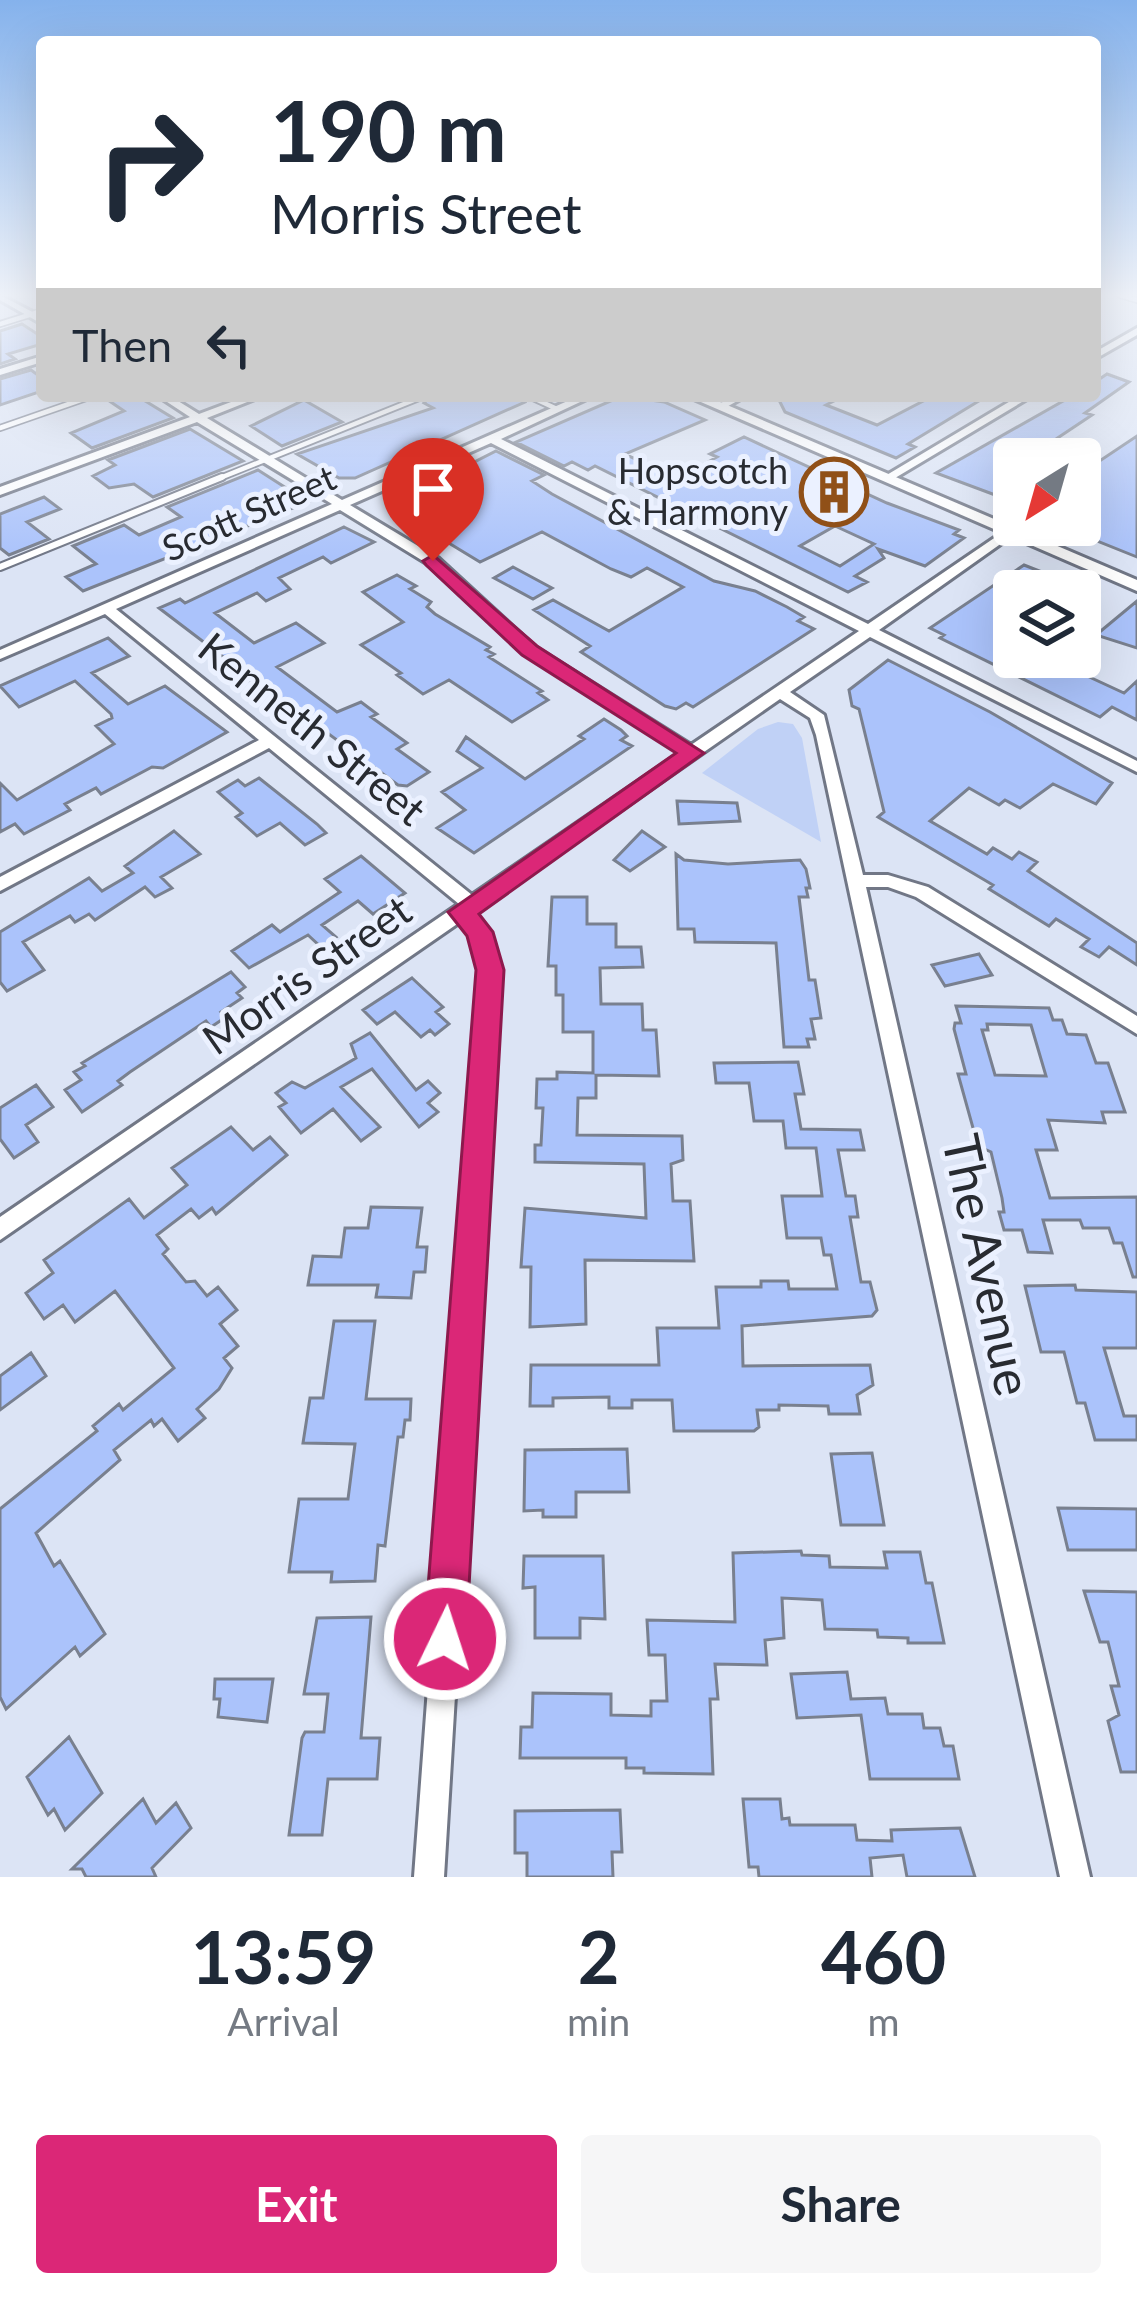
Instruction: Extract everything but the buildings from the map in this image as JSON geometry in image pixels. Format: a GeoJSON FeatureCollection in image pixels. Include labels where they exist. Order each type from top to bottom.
{"type":"FeatureCollection","features":[{"type":"Feature","properties":{"kind":"street"},"geometry":{"type":"LineString","coordinates":[[174,402],[433,561],[530,650],[693,753]]}},
{"type":"Feature","properties":{"kind":"street"},"geometry":{"type":"LineString","coordinates":[[0,491],[241,402]]}},
{"type":"Feature","properties":{"kind":"street","name":"Scott Street"},"geometry":{"type":"LineString","coordinates":[[0,655],[575,402]]}},
{"type":"Feature","properties":{"kind":"street"},"geometry":{"type":"LineString","coordinates":[[709,402],[993,526]]}},
{"type":"Feature","properties":{"kind":"street"},"geometry":{"type":"LineString","coordinates":[[719,406],[728,402]]}},
{"type":"Feature","properties":{"kind":"street"},"geometry":{"type":"LineString","coordinates":[[886,479],[1017,402]]}},
{"type":"Feature","properties":{"kind":"street"},"geometry":{"type":"LineString","coordinates":[[491,438],[1137,767]]}},
{"type":"Feature","properties":{"kind":"street","name":"Morris Street"},"geometry":{"type":"LineString","coordinates":[[0,1230],[993,545]]}},
{"type":"Feature","properties":{"kind":"street"},"geometry":{"type":"LineString","coordinates":[[1041,546],[1137,586]]}},
{"type":"Feature","properties":{"kind":"street","name":"Kenneth Street"},"geometry":{"type":"LineString","coordinates":[[107,608],[467,909]]}},
{"type":"Feature","properties":{"kind":"street","name":"The Avenue"},"geometry":{"type":"LineString","coordinates":[[780,693],[817,715],[858,880],[1075,1877]]}},
{"type":"Feature","properties":{"kind":"street"},"geometry":{"type":"LineString","coordinates":[[0,885],[269,741]]}},
{"type":"Feature","properties":{"kind":"street"},"geometry":{"type":"LineString","coordinates":[[858,880],[888,881],[922,892],[1137,1027]]}},
{"type":"Feature","properties":{"kind":"street"},"geometry":{"type":"LineString","coordinates":[[429,1877],[490,970],[467,909]]}},
{"type":"Feature","properties":{"kind":"lane"},"geometry":{"type":"LineString","coordinates":[[0,428],[75,402]]}},
{"type":"Feature","properties":{"kind":"lane"},"geometry":{"type":"LineString","coordinates":[[0,567],[409,402]]}},
{"type":"Feature","properties":{"kind":"lane"},"geometry":{"type":"LineString","coordinates":[[541,402],[557,410]]}},
{"type":"Feature","properties":{"kind":"shaded area"},"geometry":{"type":"Polygon","coordinates":[[[778,722],[793,724],[802,738],[821,842],[702,773],[758,729],[778,722]]]}},
{"type":"Feature","properties":{"kind":"place","name":"Hopscotch & Harmony"},"geometry":{"type":"Point","coordinates":[834,492]}},
{"type":"Feature","properties":{"kind":"route"},"geometry":{"type":"LineString","coordinates":[[433,561],[515,639],[693,753],[462,912],[479,932],[490,970],[445,1639]]}}]}
